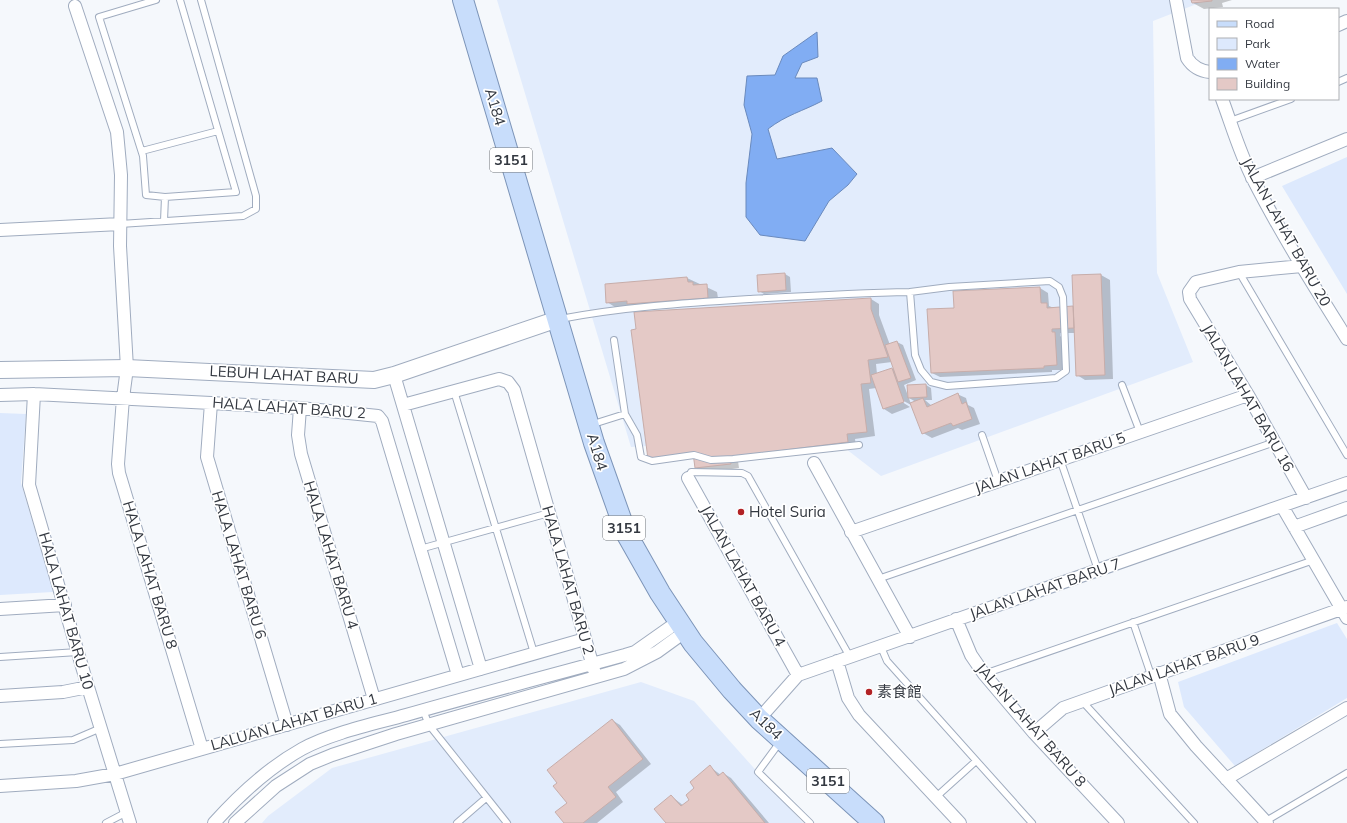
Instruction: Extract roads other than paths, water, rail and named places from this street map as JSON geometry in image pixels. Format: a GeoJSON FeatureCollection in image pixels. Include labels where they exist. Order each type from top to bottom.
{"type":"FeatureCollection","features":[{"type":"Feature","properties":{"kind":"main road","name":"A184"},"geometry":{"type":"LineString","coordinates":[[463,0],[589,425],[606,480],[626,533],[660,593],[682,626],[716,671],[759,719],[874,823]]}},
{"type":"Feature","properties":{"kind":"street"},"geometry":{"type":"LineString","coordinates":[[1176,0],[1187,58],[1191,64],[1204,71],[1209,72]]}},
{"type":"Feature","properties":{"kind":"street","name":"HALA LAHAT BARU 8"},"geometry":{"type":"LineString","coordinates":[[73,3],[117,132],[121,175],[120,224],[127,368],[118,464],[202,749]]}},
{"type":"Feature","properties":{"kind":"street","name":"JALAN LAHAT BARU 20"},"geometry":{"type":"LineString","coordinates":[[1222,100],[1252,178],[1302,266],[1347,339]]}},
{"type":"Feature","properties":{"kind":"street"},"geometry":{"type":"LineString","coordinates":[[1252,178],[1347,139]]}},
{"type":"Feature","properties":{"kind":"street"},"geometry":{"type":"LineString","coordinates":[[0,230],[120,224]]}},
{"type":"Feature","properties":{"kind":"street"},"geometry":{"type":"LineString","coordinates":[[1239,272],[1302,266]]}},
{"type":"Feature","properties":{"kind":"street","name":"JALAN LAHAT BARU 16"},"geometry":{"type":"LineString","coordinates":[[1239,272],[1196,282],[1189,292],[1190,299],[1248,395],[1306,498]]}},
{"type":"Feature","properties":{"kind":"street","name":"LEBUH LAHAT BARU"},"geometry":{"type":"LineString","coordinates":[[0,370],[127,368],[374,380],[394,375],[558,319]]}},
{"type":"Feature","properties":{"kind":"street"},"geometry":{"type":"LineString","coordinates":[[394,375],[481,669]]}},
{"type":"Feature","properties":{"kind":"street","name":"HALA LAHAT BARU 2"},"geometry":{"type":"LineString","coordinates":[[403,405],[499,379],[508,382],[514,390],[595,677]]}},
{"type":"Feature","properties":{"kind":"street","name":"HALA LAHAT BARU 2"},"geometry":{"type":"LineString","coordinates":[[0,395],[34,394],[123,398],[300,408],[378,416],[382,421],[458,675]]}},
{"type":"Feature","properties":{"kind":"street","name":"HALA LAHAT BARU 10"},"geometry":{"type":"LineString","coordinates":[[34,394],[29,485],[88,687],[129,818]]}},
{"type":"Feature","properties":{"kind":"street","name":"JALAN LAHAT BARU 5"},"geometry":{"type":"LineString","coordinates":[[851,532],[1248,395]]}},
{"type":"Feature","properties":{"kind":"street","name":"HALA LAHAT BARU 6"},"geometry":{"type":"LineString","coordinates":[[211,403],[207,457],[287,724]]}},
{"type":"Feature","properties":{"kind":"street","name":"HALA LAHAT BARU 4"},"geometry":{"type":"LineString","coordinates":[[300,408],[298,435],[301,454],[374,700]]}},
{"type":"Feature","properties":{"kind":"street"},"geometry":{"type":"LineString","coordinates":[[814,463],[910,637]]}},
{"type":"Feature","properties":{"kind":"street","name":"JALAN LAHAT BARU 4"},"geometry":{"type":"LineString","coordinates":[[688,478],[798,675]]}},
{"type":"Feature","properties":{"kind":"street","name":"JALAN LAHAT BARU 7"},"geometry":{"type":"LineString","coordinates":[[759,719],[798,675],[1347,483]]}},
{"type":"Feature","properties":{"kind":"street"},"geometry":{"type":"LineString","coordinates":[[1282,506],[1345,612]]}},
{"type":"Feature","properties":{"kind":"street"},"geometry":{"type":"LineString","coordinates":[[1294,527],[1347,508]]}},
{"type":"Feature","properties":{"kind":"street"},"geometry":{"type":"LineString","coordinates":[[0,608],[65,605]]}},
{"type":"Feature","properties":{"kind":"street","name":"JALAN LAHAT BARU 9"},"geometry":{"type":"LineString","coordinates":[[1034,733],[1063,708],[1155,674],[1345,612]]}},
{"type":"Feature","properties":{"kind":"street","name":"JALAN LAHAT BARU 8"},"geometry":{"type":"LineString","coordinates":[[956,620],[970,655],[984,674],[1034,733],[1118,823]]}},
{"type":"Feature","properties":{"kind":"street"},"geometry":{"type":"LineString","coordinates":[[214,823],[232,803],[268,771],[303,749],[324,740],[423,710],[635,652],[682,626]]}},
{"type":"Feature","properties":{"kind":"street"},"geometry":{"type":"LineString","coordinates":[[235,823],[276,786],[310,764],[357,746],[595,677],[624,670],[638,662],[682,626]]}},
{"type":"Feature","properties":{"kind":"street","name":"LALUAN LAHAT BARU 1"},"geometry":{"type":"LineString","coordinates":[[0,786],[76,781],[115,774],[585,639]]}},
{"type":"Feature","properties":{"kind":"street"},"geometry":{"type":"LineString","coordinates":[[837,661],[848,698],[859,715],[960,823]]}},
{"type":"Feature","properties":{"kind":"street"},"geometry":{"type":"LineString","coordinates":[[1155,674],[1170,714],[1196,746],[1267,822]]}},
{"type":"Feature","properties":{"kind":"street"},"geometry":{"type":"LineString","coordinates":[[0,696],[63,692],[88,687]]}},
{"type":"Feature","properties":{"kind":"street"},"geometry":{"type":"LineString","coordinates":[[1226,779],[1347,708]]}},
{"type":"Feature","properties":{"kind":"lane"},"geometry":{"type":"LineString","coordinates":[[156,0],[99,17],[142,151],[146,195],[165,198],[236,192],[180,0]]}},
{"type":"Feature","properties":{"kind":"lane"},"geometry":{"type":"LineString","coordinates":[[120,224],[243,216],[256,209],[256,196],[201,0]]}},
{"type":"Feature","properties":{"kind":"lane"},"geometry":{"type":"LineString","coordinates":[[1230,121],[1287,100]]}},
{"type":"Feature","properties":{"kind":"lane"},"geometry":{"type":"LineString","coordinates":[[142,151],[218,130]]}},
{"type":"Feature","properties":{"kind":"lane"},"geometry":{"type":"LineString","coordinates":[[164,221],[165,198]]}},
{"type":"Feature","properties":{"kind":"lane"},"geometry":{"type":"LineString","coordinates":[[1239,272],[1347,455]]}},
{"type":"Feature","properties":{"kind":"lane"},"geometry":{"type":"LineString","coordinates":[[558,319],[601,311],[654,304],[862,293],[910,292],[949,286],[1050,280],[1059,288],[1063,297],[1066,371],[1056,378],[1044,379],[947,386],[931,382],[921,370],[915,355],[910,292]]}},
{"type":"Feature","properties":{"kind":"lane"},"geometry":{"type":"LineString","coordinates":[[614,340],[625,414],[637,435],[641,457],[652,461],[694,455],[711,460],[733,460],[859,445]]}},
{"type":"Feature","properties":{"kind":"lane"},"geometry":{"type":"LineString","coordinates":[[1122,384],[1140,432]]}},
{"type":"Feature","properties":{"kind":"lane"},"geometry":{"type":"LineString","coordinates":[[454,391],[534,653]]}},
{"type":"Feature","properties":{"kind":"lane"},"geometry":{"type":"LineString","coordinates":[[589,425],[625,414]]}},
{"type":"Feature","properties":{"kind":"lane"},"geometry":{"type":"LineString","coordinates":[[982,435],[998,481]]}},
{"type":"Feature","properties":{"kind":"lane"},"geometry":{"type":"LineString","coordinates":[[878,579],[1275,442]]}},
{"type":"Feature","properties":{"kind":"lane"},"geometry":{"type":"LineString","coordinates":[[1060,459],[1098,570]]}},
{"type":"Feature","properties":{"kind":"lane"},"geometry":{"type":"LineString","coordinates":[[688,478],[691,472],[700,471],[742,473],[748,476],[850,657]]}},
{"type":"Feature","properties":{"kind":"lane"},"geometry":{"type":"LineString","coordinates":[[420,548],[549,513]]}},
{"type":"Feature","properties":{"kind":"lane"},"geometry":{"type":"LineString","coordinates":[[984,674],[1314,560]]}},
{"type":"Feature","properties":{"kind":"lane"},"geometry":{"type":"LineString","coordinates":[[1133,622],[1155,674]]}},
{"type":"Feature","properties":{"kind":"lane"},"geometry":{"type":"LineString","coordinates":[[881,647],[887,661],[1032,823]]}},
{"type":"Feature","properties":{"kind":"lane"},"geometry":{"type":"LineString","coordinates":[[0,656],[78,652]]}},
{"type":"Feature","properties":{"kind":"lane"},"geometry":{"type":"LineString","coordinates":[[1082,701],[1194,823]]}},
{"type":"Feature","properties":{"kind":"lane"},"geometry":{"type":"LineString","coordinates":[[423,710],[429,725],[507,823]]}},
{"type":"Feature","properties":{"kind":"lane"},"geometry":{"type":"LineString","coordinates":[[0,744],[73,740],[101,728]]}},
{"type":"Feature","properties":{"kind":"lane"},"geometry":{"type":"LineString","coordinates":[[782,740],[758,772],[810,823]]}},
{"type":"Feature","properties":{"kind":"lane"},"geometry":{"type":"LineString","coordinates":[[936,797],[976,761]]}},
{"type":"Feature","properties":{"kind":"lane"},"geometry":{"type":"LineString","coordinates":[[1267,822],[1347,773]]}},
{"type":"Feature","properties":{"kind":"lane"},"geometry":{"type":"LineString","coordinates":[[457,823],[486,798]]}},
{"type":"Feature","properties":{"kind":"lane"},"geometry":{"type":"LineString","coordinates":[[106,823],[129,818]]}},
{"type":"Feature","properties":{"kind":"water"},"geometry":{"type":"Polygon","coordinates":[[[817,32],[818,57],[802,63],[795,78],[817,78],[822,101],[788,117],[768,129],[777,159],[832,148],[857,174],[848,185],[829,201],[805,241],[760,235],[746,217],[746,183],[752,134],[744,105],[747,76],[775,75],[783,56],[817,32]]]}},
{"type":"Feature","properties":{"kind":"place","name":"Hotel Suria"},"geometry":{"type":"Point","coordinates":[741,512]}},
{"type":"Feature","properties":{"kind":"place","name":"素食館"},"geometry":{"type":"Point","coordinates":[869,692]}}]}
